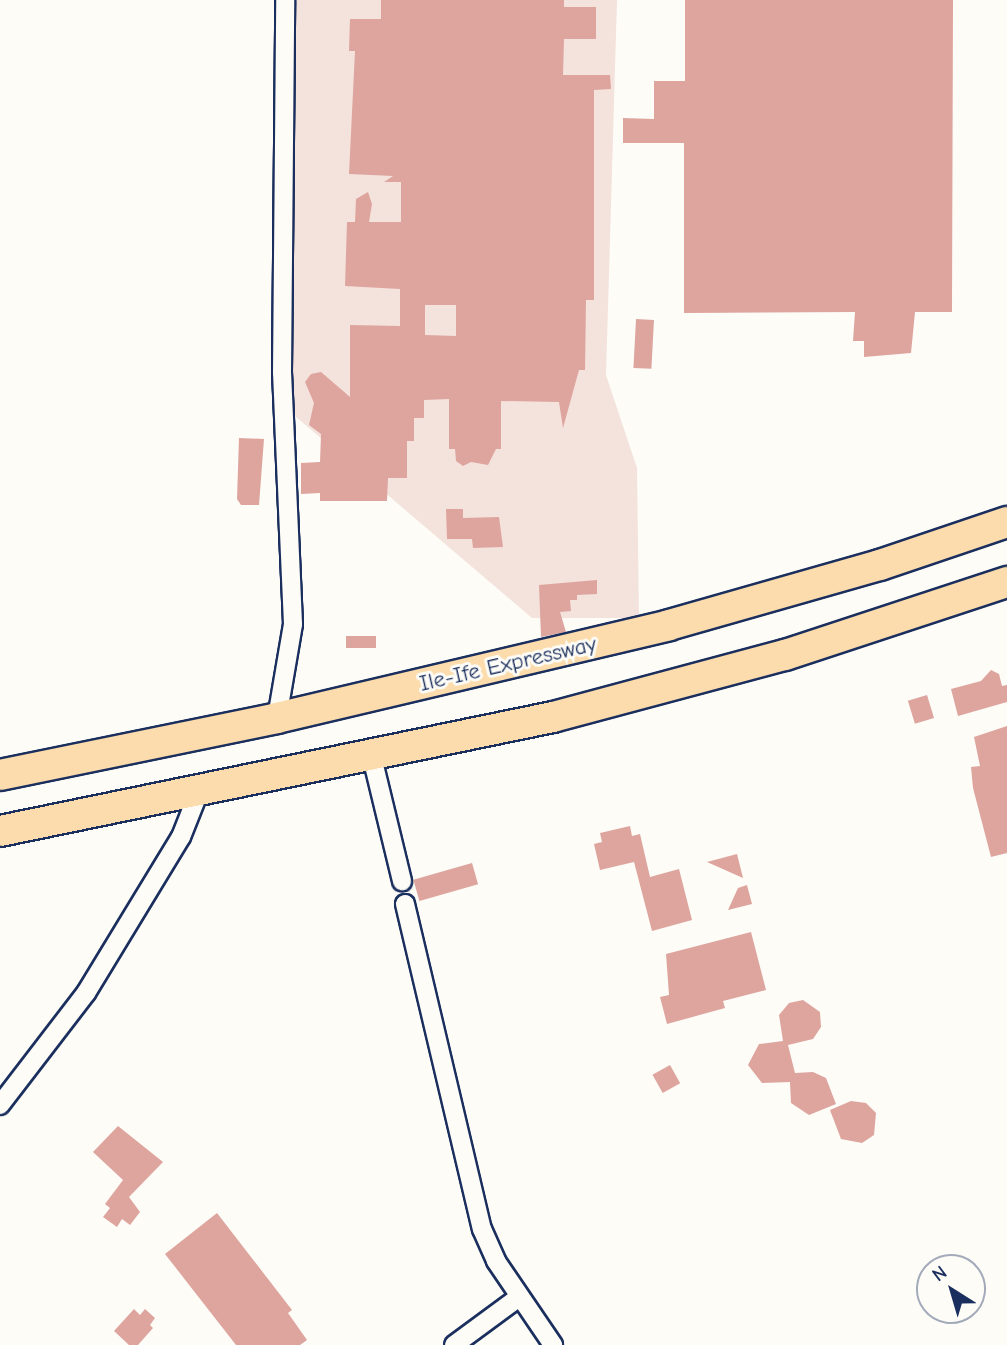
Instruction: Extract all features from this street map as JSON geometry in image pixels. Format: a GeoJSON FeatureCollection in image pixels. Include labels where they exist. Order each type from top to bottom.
{"type":"FeatureCollection","features":[{"type":"Feature","properties":{"kind":"highway","name":"Ile-Ife Expressway"},"geometry":{"type":"LineString","coordinates":[[0,775],[276,718],[669,625],[880,565],[1007,522]]}},
{"type":"Feature","properties":{"kind":"highway"},"geometry":{"type":"LineString","coordinates":[[0,831],[200,789],[372,757],[685,684],[1007,582]]}},
{"type":"Feature","properties":{"kind":"street"},"geometry":{"type":"LineString","coordinates":[[276,718],[293,624],[282,372],[285,0]]}},
{"type":"Feature","properties":{"kind":"street"},"geometry":{"type":"LineString","coordinates":[[372,757],[402,881]]}},
{"type":"Feature","properties":{"kind":"street"},"geometry":{"type":"LineString","coordinates":[[0,1105],[86,993],[181,837],[200,789]]}},
{"type":"Feature","properties":{"kind":"street"},"geometry":{"type":"LineString","coordinates":[[405,904],[482,1228],[519,1297],[553,1345]]}},
{"type":"Feature","properties":{"kind":"street"},"geometry":{"type":"LineString","coordinates":[[454,1345],[519,1297]]}},
{"type":"Feature","properties":{"kind":"shaded area"},"geometry":{"type":"Polygon","coordinates":[[[288,0],[617,0],[606,375],[637,468],[639,618],[532,618],[275,399],[288,0]]]}},
{"type":"Feature","properties":{"kind":"building"},"geometry":{"type":"Polygon","coordinates":[[[381,0],[564,0],[564,7],[596,7],[596,39],[564,39],[563,75],[610,75],[611,89],[594,90],[594,300],[586,300],[585,370],[579,370],[563,428],[559,402],[501,401],[501,449],[496,449],[488,465],[471,462],[463,466],[456,461],[455,449],[449,449],[449,399],[424,400],[424,418],[414,418],[414,441],[407,441],[407,478],[388,478],[387,501],[320,501],[320,493],[301,494],[301,463],[320,462],[321,434],[309,425],[314,403],[305,382],[311,374],[321,372],[350,397],[350,325],[400,326],[400,289],[345,286],[347,222],[355,222],[356,199],[368,192],[372,204],[369,222],[401,222],[401,182],[384,182],[393,176],[349,174],[355,51],[349,51],[350,19],[381,19],[381,0]],[[425,305],[425,335],[456,336],[456,305],[425,305]]]}},
{"type":"Feature","properties":{"kind":"building"},"geometry":{"type":"Polygon","coordinates":[[[685,0],[953,0],[952,312],[915,312],[911,353],[864,357],[864,341],[853,341],[855,312],[684,313],[684,143],[623,143],[623,118],[654,119],[654,81],[685,81],[685,0]]]}},
{"type":"Feature","properties":{"kind":"building"},"geometry":{"type":"Polygon","coordinates":[[[636,319],[654,320],[651,369],[633,368],[636,319]]]}},
{"type":"Feature","properties":{"kind":"building"},"geometry":{"type":"Polygon","coordinates":[[[239,438],[264,439],[259,505],[241,505],[237,499],[239,438]]]}},
{"type":"Feature","properties":{"kind":"building"},"geometry":{"type":"Polygon","coordinates":[[[446,509],[463,509],[463,518],[499,517],[503,547],[473,548],[472,539],[447,539],[446,509]]]}},
{"type":"Feature","properties":{"kind":"building"},"geometry":{"type":"Polygon","coordinates":[[[597,580],[597,594],[577,595],[577,600],[570,600],[571,611],[560,612],[566,632],[541,637],[539,585],[597,580]]]}},
{"type":"Feature","properties":{"kind":"building"},"geometry":{"type":"Polygon","coordinates":[[[346,636],[376,636],[376,648],[346,648],[346,636]]]}},
{"type":"Feature","properties":{"kind":"building"},"geometry":{"type":"Polygon","coordinates":[[[991,670],[999,674],[1002,686],[1007,685],[1007,702],[958,716],[951,689],[981,681],[991,670]]]}},
{"type":"Feature","properties":{"kind":"building"},"geometry":{"type":"Polygon","coordinates":[[[927,695],[934,718],[915,724],[908,701],[927,695]]]}},
{"type":"Feature","properties":{"kind":"building"},"geometry":{"type":"Polygon","coordinates":[[[1007,726],[1007,853],[991,857],[973,788],[971,767],[980,766],[974,737],[1007,726]]]}},
{"type":"Feature","properties":{"kind":"building"},"geometry":{"type":"Polygon","coordinates":[[[630,826],[632,836],[640,834],[650,877],[679,869],[692,920],[652,931],[634,862],[600,870],[594,844],[602,842],[600,833],[630,826]]]}},
{"type":"Feature","properties":{"kind":"building"},"geometry":{"type":"Polygon","coordinates":[[[737,854],[743,878],[707,862],[737,854]]]}},
{"type":"Feature","properties":{"kind":"building"},"geometry":{"type":"Polygon","coordinates":[[[472,863],[478,884],[419,901],[413,880],[472,863]]]}},
{"type":"Feature","properties":{"kind":"building"},"geometry":{"type":"Polygon","coordinates":[[[747,885],[752,904],[728,910],[738,888],[747,885]]]}},
{"type":"Feature","properties":{"kind":"building"},"geometry":{"type":"Polygon","coordinates":[[[751,932],[766,990],[723,1001],[725,1008],[667,1024],[660,997],[669,995],[666,954],[751,932]]]}},
{"type":"Feature","properties":{"kind":"building"},"geometry":{"type":"Polygon","coordinates":[[[803,1000],[820,1012],[821,1027],[813,1039],[788,1045],[795,1073],[813,1072],[826,1078],[836,1104],[809,1115],[791,1103],[790,1082],[762,1083],[748,1065],[759,1044],[783,1041],[779,1015],[789,1003],[803,1000]]]}},
{"type":"Feature","properties":{"kind":"building"},"geometry":{"type":"Polygon","coordinates":[[[670,1065],[680,1083],[663,1093],[653,1075],[670,1065]]]}},
{"type":"Feature","properties":{"kind":"building"},"geometry":{"type":"Polygon","coordinates":[[[851,1101],[866,1103],[876,1113],[874,1135],[862,1143],[841,1139],[830,1110],[851,1101]]]}},
{"type":"Feature","properties":{"kind":"building"},"geometry":{"type":"Polygon","coordinates":[[[118,1126],[163,1162],[129,1197],[140,1212],[130,1225],[122,1219],[117,1227],[103,1217],[110,1208],[105,1204],[123,1180],[93,1152],[118,1126]]]}},
{"type":"Feature","properties":{"kind":"building"},"geometry":{"type":"Polygon","coordinates":[[[217,1213],[292,1310],[288,1313],[307,1340],[300,1345],[236,1345],[165,1254],[217,1213]]]}},
{"type":"Feature","properties":{"kind":"building"},"geometry":{"type":"Polygon","coordinates":[[[134,1309],[140,1315],[145,1309],[155,1318],[150,1325],[153,1328],[138,1345],[129,1345],[114,1331],[134,1309]]]}}]}
